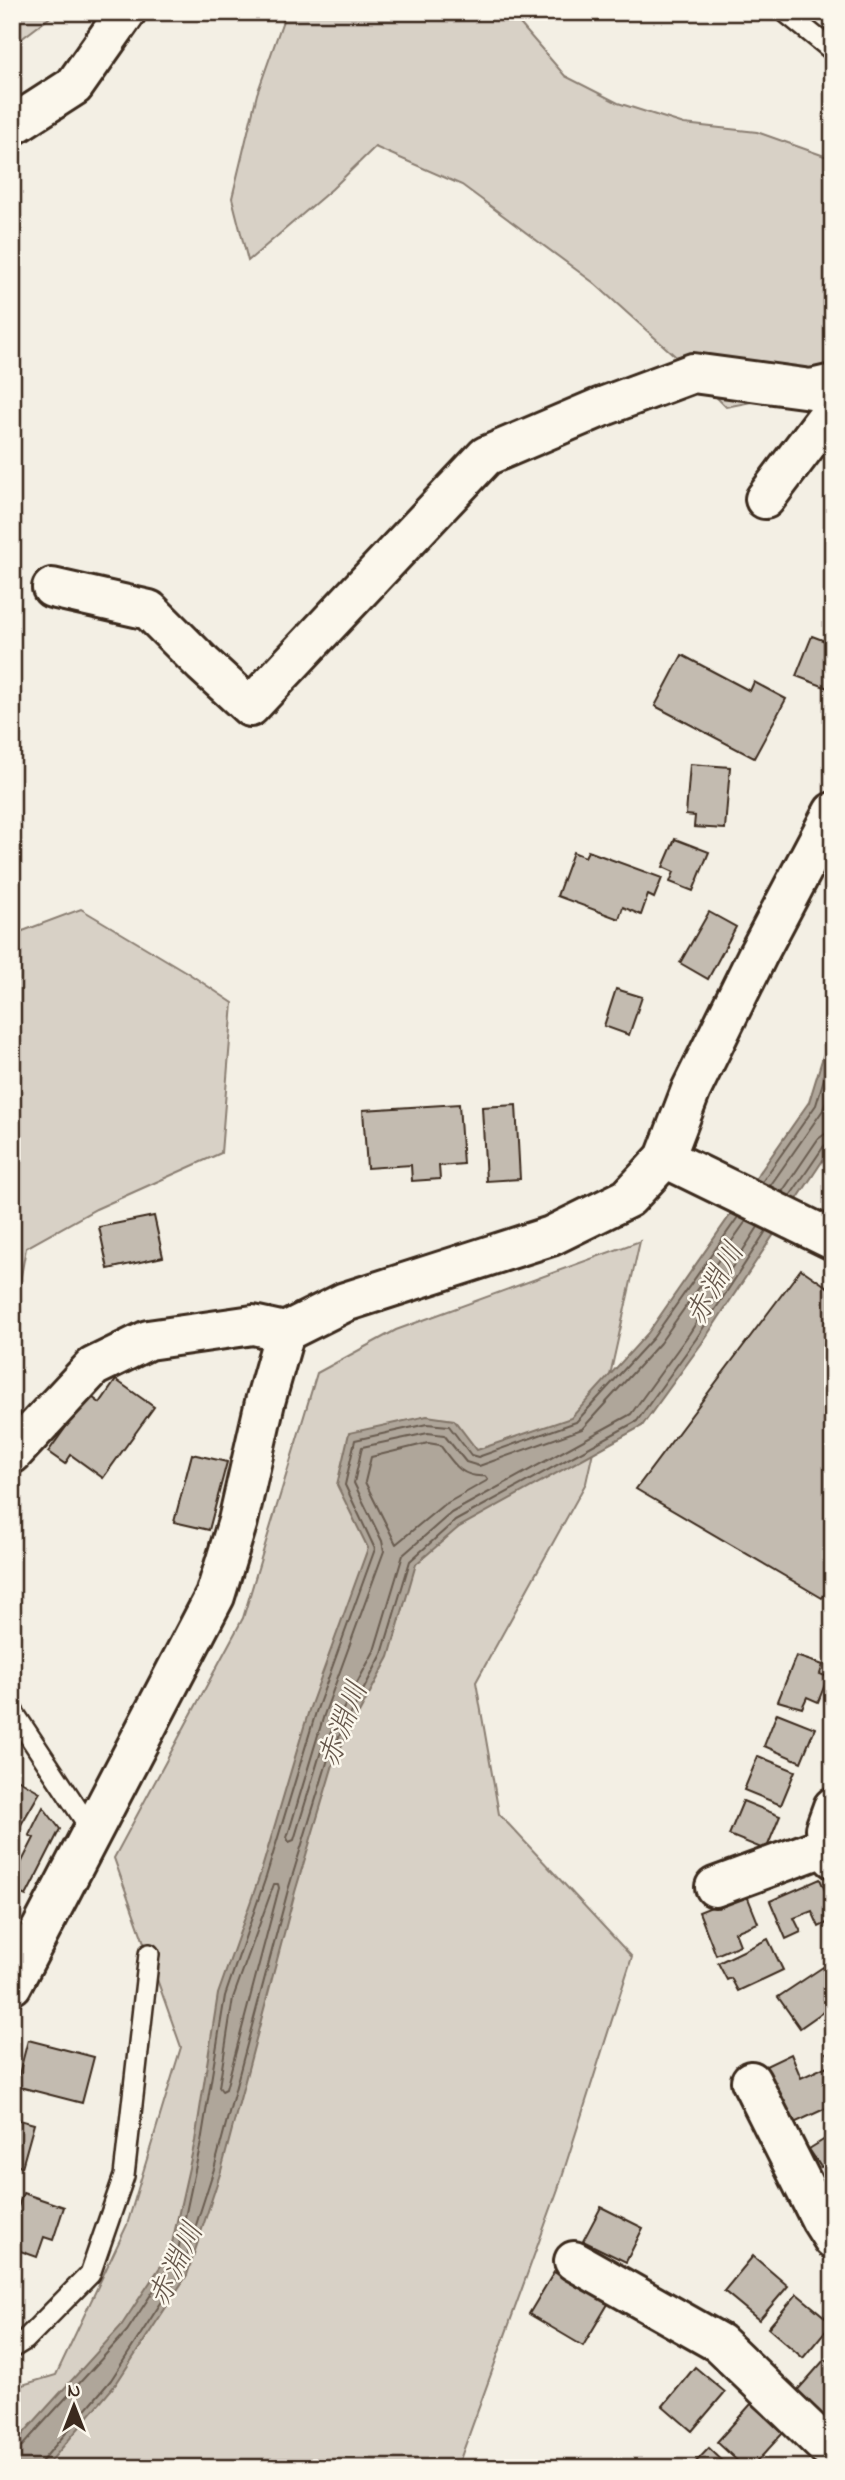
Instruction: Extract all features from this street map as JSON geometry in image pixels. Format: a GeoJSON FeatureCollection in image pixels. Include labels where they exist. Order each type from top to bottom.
{"type":"FeatureCollection","features":[{"type":"Feature","properties":{"kind":"street"},"geometry":{"type":"LineString","coordinates":[[12,126],[74,86],[126,12]]}},
{"type":"Feature","properties":{"kind":"street"},"geometry":{"type":"LineString","coordinates":[[52,588],[149,610],[250,707],[486,456],[599,408],[693,373],[811,389],[833,384]]}},
{"type":"Feature","properties":{"kind":"street"},"geometry":{"type":"LineString","coordinates":[[765,499],[833,409]]}},
{"type":"Feature","properties":{"kind":"street"},"geometry":{"type":"LineString","coordinates":[[12,1454],[93,1367],[148,1340],[253,1325],[285,1332],[345,1302],[551,1236],[628,1198],[665,1158],[691,1090],[757,956],[833,812]]}},
{"type":"Feature","properties":{"kind":"street"},"geometry":{"type":"LineString","coordinates":[[665,1158],[831,1240]]}},
{"type":"Feature","properties":{"kind":"street"},"geometry":{"type":"LineString","coordinates":[[12,1985],[215,1596],[238,1521],[265,1402],[285,1332]]}},
{"type":"Feature","properties":{"kind":"street"},"geometry":{"type":"LineString","coordinates":[[715,1887],[831,1852],[825,1829],[833,1807]]}},
{"type":"Feature","properties":{"kind":"street"},"geometry":{"type":"LineString","coordinates":[[751,2081],[833,2239]]}},
{"type":"Feature","properties":{"kind":"street"},"geometry":{"type":"LineString","coordinates":[[574,2261],[719,2343],[827,2456]]}},
{"type":"Feature","properties":{"kind":"lane"},"geometry":{"type":"LineString","coordinates":[[785,12],[833,51]]}},
{"type":"Feature","properties":{"kind":"lane"},"geometry":{"type":"LineString","coordinates":[[12,1710],[92,1831]]}},
{"type":"Feature","properties":{"kind":"lane"},"geometry":{"type":"LineString","coordinates":[[12,2348],[25,2340],[90,2274],[124,2176],[149,1954]]}},
{"type":"Feature","properties":{"kind":"shaded area"},"geometry":{"type":"Polygon","coordinates":[[[12,12],[57,12],[12,46],[12,12]]]}},
{"type":"Feature","properties":{"kind":"shaded area"},"geometry":{"type":"Polygon","coordinates":[[[286,12],[510,12],[565,76],[618,103],[684,124],[757,132],[833,159],[833,386],[726,407],[684,364],[594,283],[462,185],[375,147],[332,189],[248,261],[232,198],[257,94],[286,12]]]}},
{"type":"Feature","properties":{"kind":"shaded area"},"geometry":{"type":"Polygon","coordinates":[[[81,909],[233,1003],[221,1153],[96,1209],[26,1248],[12,1327],[12,935],[81,909]]]}},
{"type":"Feature","properties":{"kind":"shaded area"},"geometry":{"type":"Polygon","coordinates":[[[640,1241],[586,1483],[476,1682],[499,1814],[632,1957],[558,2189],[457,2468],[12,2468],[12,2388],[56,2375],[127,2225],[181,2047],[114,1858],[243,1618],[317,1373],[396,1330],[640,1241]]]}},
{"type":"Feature","properties":{"kind":"water","name":"赤淵川"},"geometry":{"type":"Polygon","coordinates":[[[833,1024],[833,1145],[702,1343],[642,1426],[459,1527],[416,1564],[389,1657],[335,1758],[295,1892],[221,2171],[187,2275],[116,2384],[45,2468],[12,2468],[12,2446],[121,2326],[170,2252],[195,2141],[218,1994],[260,1875],[309,1710],[368,1548],[337,1485],[349,1433],[427,1416],[454,1420],[477,1450],[571,1418],[648,1333],[809,1102],[833,1024]]]}},
{"type":"Feature","properties":{"kind":"building"},"geometry":{"type":"Polygon","coordinates":[[[812,636],[833,644],[833,690],[796,676],[812,636]]]}},
{"type":"Feature","properties":{"kind":"building"},"geometry":{"type":"Polygon","coordinates":[[[682,655],[750,691],[754,682],[786,699],[754,758],[655,706],[682,655]]]}},
{"type":"Feature","properties":{"kind":"building"},"geometry":{"type":"Polygon","coordinates":[[[690,764],[730,767],[725,829],[694,827],[695,816],[686,815],[690,764]]]}},
{"type":"Feature","properties":{"kind":"building"},"geometry":{"type":"Polygon","coordinates":[[[675,839],[709,852],[693,891],[670,882],[674,872],[663,867],[675,839]]]}},
{"type":"Feature","properties":{"kind":"building"},"geometry":{"type":"Polygon","coordinates":[[[588,851],[662,878],[654,898],[648,895],[641,915],[623,907],[619,919],[557,896],[573,852],[585,857],[588,851]]]}},
{"type":"Feature","properties":{"kind":"building"},"geometry":{"type":"Polygon","coordinates":[[[709,912],[736,927],[708,979],[680,963],[709,912]]]}},
{"type":"Feature","properties":{"kind":"building"},"geometry":{"type":"Polygon","coordinates":[[[616,989],[642,997],[629,1035],[604,1026],[616,989]]]}},
{"type":"Feature","properties":{"kind":"building"},"geometry":{"type":"Polygon","coordinates":[[[459,1104],[463,1164],[439,1166],[440,1179],[412,1181],[411,1165],[367,1168],[363,1110],[459,1104]]]}},
{"type":"Feature","properties":{"kind":"building"},"geometry":{"type":"Polygon","coordinates":[[[516,1105],[520,1179],[486,1181],[482,1107],[516,1105]]]}},
{"type":"Feature","properties":{"kind":"building"},"geometry":{"type":"Polygon","coordinates":[[[154,1216],[163,1257],[108,1269],[99,1227],[154,1216]]]}},
{"type":"Feature","properties":{"kind":"building"},"geometry":{"type":"Polygon","coordinates":[[[801,1269],[833,1291],[833,1583],[822,1598],[636,1489],[801,1269]]]}},
{"type":"Feature","properties":{"kind":"building"},"geometry":{"type":"Polygon","coordinates":[[[116,1380],[154,1407],[103,1478],[71,1455],[65,1464],[48,1452],[89,1395],[100,1403],[116,1380]]]}},
{"type":"Feature","properties":{"kind":"building"},"geometry":{"type":"Polygon","coordinates":[[[192,1454],[227,1462],[209,1530],[174,1522],[192,1454]]]}},
{"type":"Feature","properties":{"kind":"building"},"geometry":{"type":"Polygon","coordinates":[[[796,1656],[823,1665],[820,1674],[828,1677],[818,1702],[807,1697],[802,1708],[778,1701],[796,1656]]]}},
{"type":"Feature","properties":{"kind":"building"},"geometry":{"type":"Polygon","coordinates":[[[777,1713],[815,1728],[801,1762],[764,1746],[777,1713]]]}},
{"type":"Feature","properties":{"kind":"building"},"geometry":{"type":"Polygon","coordinates":[[[758,1756],[795,1771],[781,1805],[744,1790],[758,1756]]]}},
{"type":"Feature","properties":{"kind":"building"},"geometry":{"type":"Polygon","coordinates":[[[12,1776],[40,1792],[12,1840],[12,1776]]]}},
{"type":"Feature","properties":{"kind":"building"},"geometry":{"type":"Polygon","coordinates":[[[743,1801],[780,1816],[766,1850],[729,1835],[743,1801]]]}},
{"type":"Feature","properties":{"kind":"building"},"geometry":{"type":"Polygon","coordinates":[[[43,1807],[60,1829],[26,1896],[12,1890],[12,1881],[34,1838],[29,1835],[43,1807]]]}},
{"type":"Feature","properties":{"kind":"building"},"geometry":{"type":"Polygon","coordinates":[[[820,1879],[833,1908],[833,1920],[819,1927],[812,1911],[794,1918],[801,1932],[786,1939],[770,1901],[820,1879]]]}},
{"type":"Feature","properties":{"kind":"building"},"geometry":{"type":"Polygon","coordinates":[[[746,1893],[758,1923],[735,1932],[740,1945],[716,1955],[699,1912],[746,1893]]]}},
{"type":"Feature","properties":{"kind":"building"},"geometry":{"type":"Polygon","coordinates":[[[768,1939],[783,1970],[738,1991],[731,1978],[727,1980],[718,1963],[768,1939]]]}},
{"type":"Feature","properties":{"kind":"building"},"geometry":{"type":"Polygon","coordinates":[[[823,1967],[833,1981],[833,2005],[800,2028],[778,1997],[823,1967]]]}},
{"type":"Feature","properties":{"kind":"building"},"geometry":{"type":"Polygon","coordinates":[[[28,2040],[94,2057],[82,2103],[16,2086],[28,2040]]]}},
{"type":"Feature","properties":{"kind":"building"},"geometry":{"type":"Polygon","coordinates":[[[833,2049],[833,2066],[826,2053],[833,2049]]]}},
{"type":"Feature","properties":{"kind":"building"},"geometry":{"type":"Polygon","coordinates":[[[791,2054],[801,2078],[827,2066],[833,2079],[833,2105],[792,2124],[766,2066],[791,2054]]]}},
{"type":"Feature","properties":{"kind":"building"},"geometry":{"type":"Polygon","coordinates":[[[12,2118],[34,2124],[22,2167],[12,2164],[12,2118]]]}},
{"type":"Feature","properties":{"kind":"building"},"geometry":{"type":"Polygon","coordinates":[[[833,2134],[833,2159],[821,2167],[809,2149],[833,2134]]]}},
{"type":"Feature","properties":{"kind":"building"},"geometry":{"type":"Polygon","coordinates":[[[23,2193],[64,2207],[53,2240],[44,2237],[37,2257],[12,2248],[12,2224],[23,2193]]]}},
{"type":"Feature","properties":{"kind":"building"},"geometry":{"type":"Polygon","coordinates":[[[601,2207],[643,2228],[626,2262],[583,2241],[601,2207]]]}},
{"type":"Feature","properties":{"kind":"building"},"geometry":{"type":"Polygon","coordinates":[[[753,2256],[788,2286],[759,2320],[724,2291],[753,2256]]]}},
{"type":"Feature","properties":{"kind":"building"},"geometry":{"type":"Polygon","coordinates":[[[554,2272],[608,2304],[583,2346],[529,2314],[554,2272]]]}},
{"type":"Feature","properties":{"kind":"building"},"geometry":{"type":"Polygon","coordinates":[[[797,2294],[832,2323],[803,2358],[768,2328],[797,2294]]]}},
{"type":"Feature","properties":{"kind":"building"},"geometry":{"type":"Polygon","coordinates":[[[825,2359],[833,2366],[833,2411],[826,2419],[795,2393],[825,2359]]]}},
{"type":"Feature","properties":{"kind":"building"},"geometry":{"type":"Polygon","coordinates":[[[695,2367],[725,2392],[692,2431],[663,2406],[695,2367]]]}},
{"type":"Feature","properties":{"kind":"building"},"geometry":{"type":"Polygon","coordinates":[[[751,2404],[783,2433],[751,2468],[745,2468],[717,2442],[751,2404]]]}},
{"type":"Feature","properties":{"kind":"building"},"geometry":{"type":"Polygon","coordinates":[[[709,2448],[730,2468],[690,2468],[709,2448]]]}}]}
